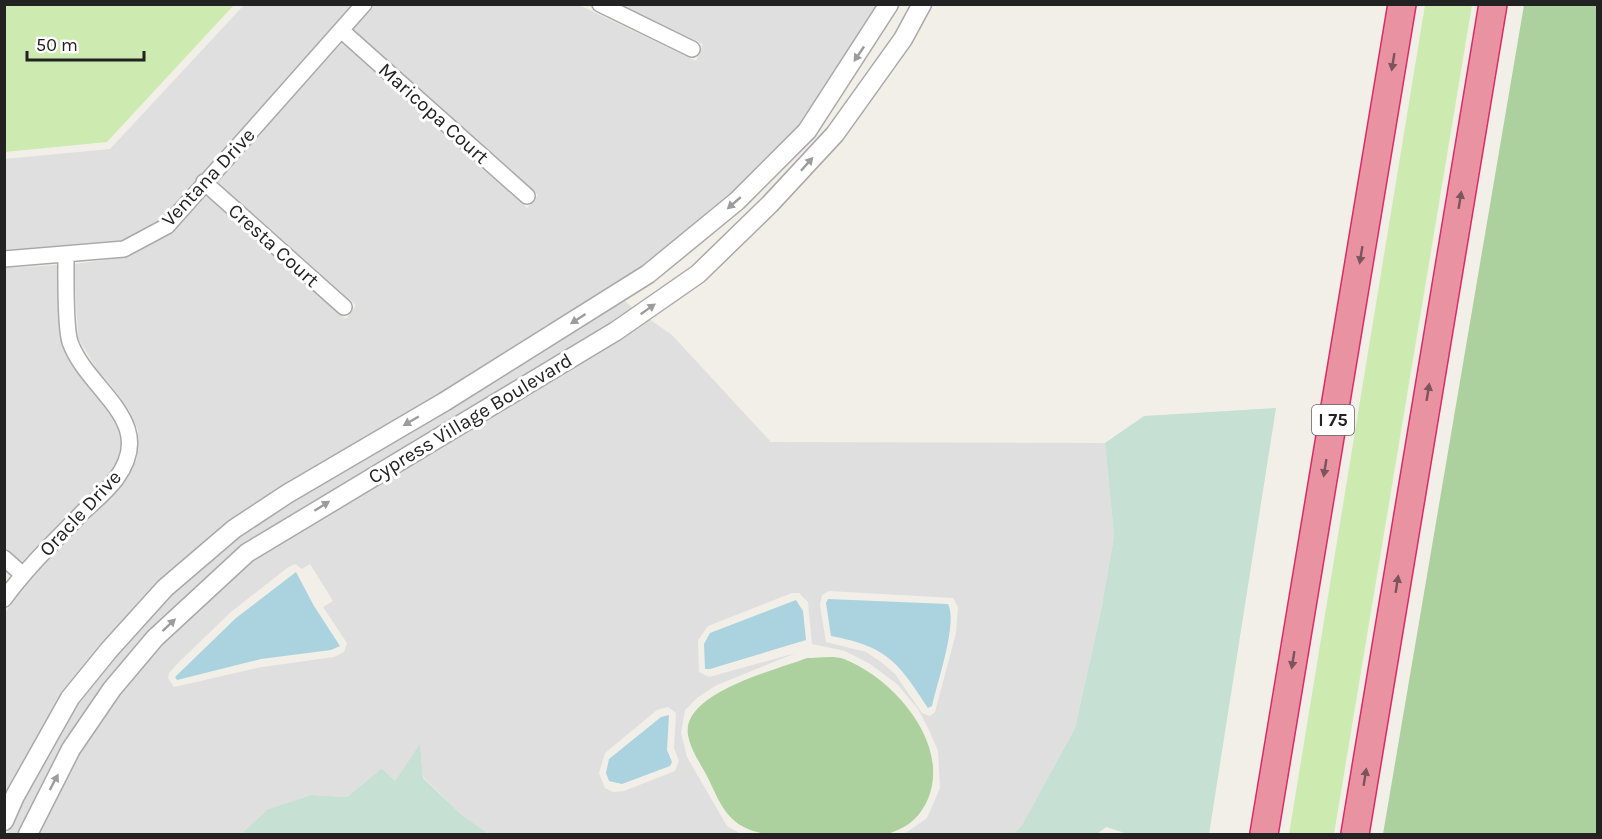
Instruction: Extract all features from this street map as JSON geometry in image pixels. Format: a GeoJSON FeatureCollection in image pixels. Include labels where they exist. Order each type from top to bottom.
{"type":"FeatureCollection","features":[{"type":"Feature","properties":{"kind":"highway","name":"I 75"},"geometry":{"type":"LineString","coordinates":[[1264,834],[1402,4]]}},
{"type":"Feature","properties":{"kind":"highway"},"geometry":{"type":"LineString","coordinates":[[1355,834],[1492,4]]}},
{"type":"Feature","properties":{"kind":"street","name":"Ventana Drive"},"geometry":{"type":"LineString","coordinates":[[4,259],[66,256],[124,249],[167,226],[364,4]]}},
{"type":"Feature","properties":{"kind":"street"},"geometry":{"type":"LineString","coordinates":[[600,4],[692,49]]}},
{"type":"Feature","properties":{"kind":"street","name":"Cypress Village Boulevard"},"geometry":{"type":"LineString","coordinates":[[4,821],[70,698],[109,650],[165,588],[234,529],[287,494],[444,402],[648,274],[737,201],[807,131],[889,4]]}},
{"type":"Feature","properties":{"kind":"street","name":"Cypress Village Boulevard"},"geometry":{"type":"LineString","coordinates":[[28,834],[71,748],[112,689],[155,638],[247,553],[616,331],[698,274],[770,204],[835,134],[903,39],[922,4]]}},
{"type":"Feature","properties":{"kind":"street","name":"Maricopa Court"},"geometry":{"type":"LineString","coordinates":[[341,30],[527,196]]}},
{"type":"Feature","properties":{"kind":"street","name":"Cresta Court"},"geometry":{"type":"LineString","coordinates":[[204,182],[344,307]]}},
{"type":"Feature","properties":{"kind":"street","name":"Oracle Drive"},"geometry":{"type":"LineString","coordinates":[[4,599],[22,574],[116,480],[129,457],[131,435],[121,414],[95,381],[70,341],[66,256]]}},
{"type":"Feature","properties":{"kind":"street"},"geometry":{"type":"LineString","coordinates":[[4,558],[22,574]]}},
{"type":"Feature","properties":{"kind":"shaded area"},"geometry":{"type":"Polygon","coordinates":[[[244,5],[353,5],[162,219],[122,240],[5,250],[4,159],[110,149],[244,5]]]}},
{"type":"Feature","properties":{"kind":"shaded area"},"geometry":{"type":"Polygon","coordinates":[[[375,5],[579,5],[696,61],[703,44],[621,5],[880,5],[801,125],[732,194],[644,266],[440,394],[283,486],[65,692],[5,800],[5,613],[28,580],[121,487],[137,458],[138,430],[129,410],[101,376],[78,338],[74,264],[128,257],[170,234],[205,195],[346,319],[356,305],[216,181],[342,43],[527,208],[538,195],[353,29],[375,5]]]}},
{"type":"Feature","properties":{"kind":"shaded area"},"geometry":{"type":"Polygon","coordinates":[[[58,265],[63,346],[89,388],[115,420],[123,437],[122,454],[110,474],[22,562],[5,547],[5,268],[58,265]]]}},
{"type":"Feature","properties":{"kind":"shaded area"},"geometry":{"type":"Polygon","coordinates":[[[624,300],[633,308],[612,323],[242,546],[65,743],[20,834],[7,834],[22,800],[77,703],[114,656],[170,595],[239,537],[290,502],[447,410],[624,300]]]}},
{"type":"Feature","properties":{"kind":"shaded area"},"geometry":{"type":"Polygon","coordinates":[[[649,319],[672,335],[771,442],[1105,443],[1114,536],[1100,616],[1075,728],[1022,825],[1013,834],[904,834],[927,818],[940,788],[938,751],[929,730],[918,709],[897,684],[870,664],[845,651],[812,644],[808,602],[799,593],[792,593],[708,626],[698,640],[699,672],[709,677],[796,653],[717,685],[698,697],[685,710],[681,733],[687,757],[727,826],[741,834],[489,834],[462,815],[423,777],[420,745],[395,781],[382,768],[347,797],[311,795],[268,809],[241,834],[37,834],[78,754],[119,695],[161,644],[251,561],[649,319]],[[295,564],[231,612],[180,661],[169,673],[168,678],[174,687],[262,667],[334,657],[344,652],[347,643],[323,607],[333,601],[310,564],[302,569],[295,564]],[[829,591],[822,595],[820,605],[826,642],[866,652],[895,674],[922,713],[930,716],[935,712],[956,633],[958,607],[953,598],[829,591]],[[668,707],[657,710],[605,753],[599,773],[605,788],[613,792],[624,791],[675,771],[679,761],[674,748],[676,713],[668,707]]]}},
{"type":"Feature","properties":{"kind":"green space"},"geometry":{"type":"Polygon","coordinates":[[[5,4],[234,5],[107,142],[5,152],[5,4]]]}},
{"type":"Feature","properties":{"kind":"green space"},"geometry":{"type":"Polygon","coordinates":[[[1425,5],[1472,5],[1334,834],[1289,834],[1425,5]]]}},
{"type":"Feature","properties":{"kind":"green space"},"geometry":{"type":"Polygon","coordinates":[[[1524,5],[1597,5],[1597,834],[1383,834],[1524,5]]]}},
{"type":"Feature","properties":{"kind":"green space"},"geometry":{"type":"Polygon","coordinates":[[[1276,408],[1209,834],[1128,834],[1106,827],[1097,834],[1013,834],[1022,825],[1075,728],[1100,616],[1114,536],[1105,443],[1144,416],[1276,408]]]}},
{"type":"Feature","properties":{"kind":"green space"},"geometry":{"type":"Polygon","coordinates":[[[807,658],[840,658],[863,668],[881,681],[913,715],[924,735],[931,756],[933,778],[925,805],[905,827],[888,834],[878,835],[765,834],[743,827],[736,822],[729,816],[719,800],[692,747],[688,735],[690,720],[699,707],[714,695],[733,685],[807,658]]]}},
{"type":"Feature","properties":{"kind":"green space"},"geometry":{"type":"Polygon","coordinates":[[[420,744],[423,778],[462,815],[489,834],[241,834],[268,809],[311,795],[347,797],[382,768],[395,781],[420,744]]]}},
{"type":"Feature","properties":{"kind":"water"},"geometry":{"type":"Polygon","coordinates":[[[296,572],[314,606],[340,646],[331,650],[261,659],[177,680],[175,677],[236,618],[296,572]]]}},
{"type":"Feature","properties":{"kind":"water"},"geometry":{"type":"Polygon","coordinates":[[[828,599],[948,604],[949,639],[932,706],[928,708],[899,668],[879,651],[850,640],[831,636],[826,603],[828,599]]]}},
{"type":"Feature","properties":{"kind":"water"},"geometry":{"type":"Polygon","coordinates":[[[796,600],[803,611],[806,640],[705,669],[704,644],[710,633],[796,600]]]}},
{"type":"Feature","properties":{"kind":"water"},"geometry":{"type":"Polygon","coordinates":[[[669,715],[667,750],[672,762],[670,766],[622,784],[609,781],[606,773],[609,759],[661,717],[669,715]]]}}]}
